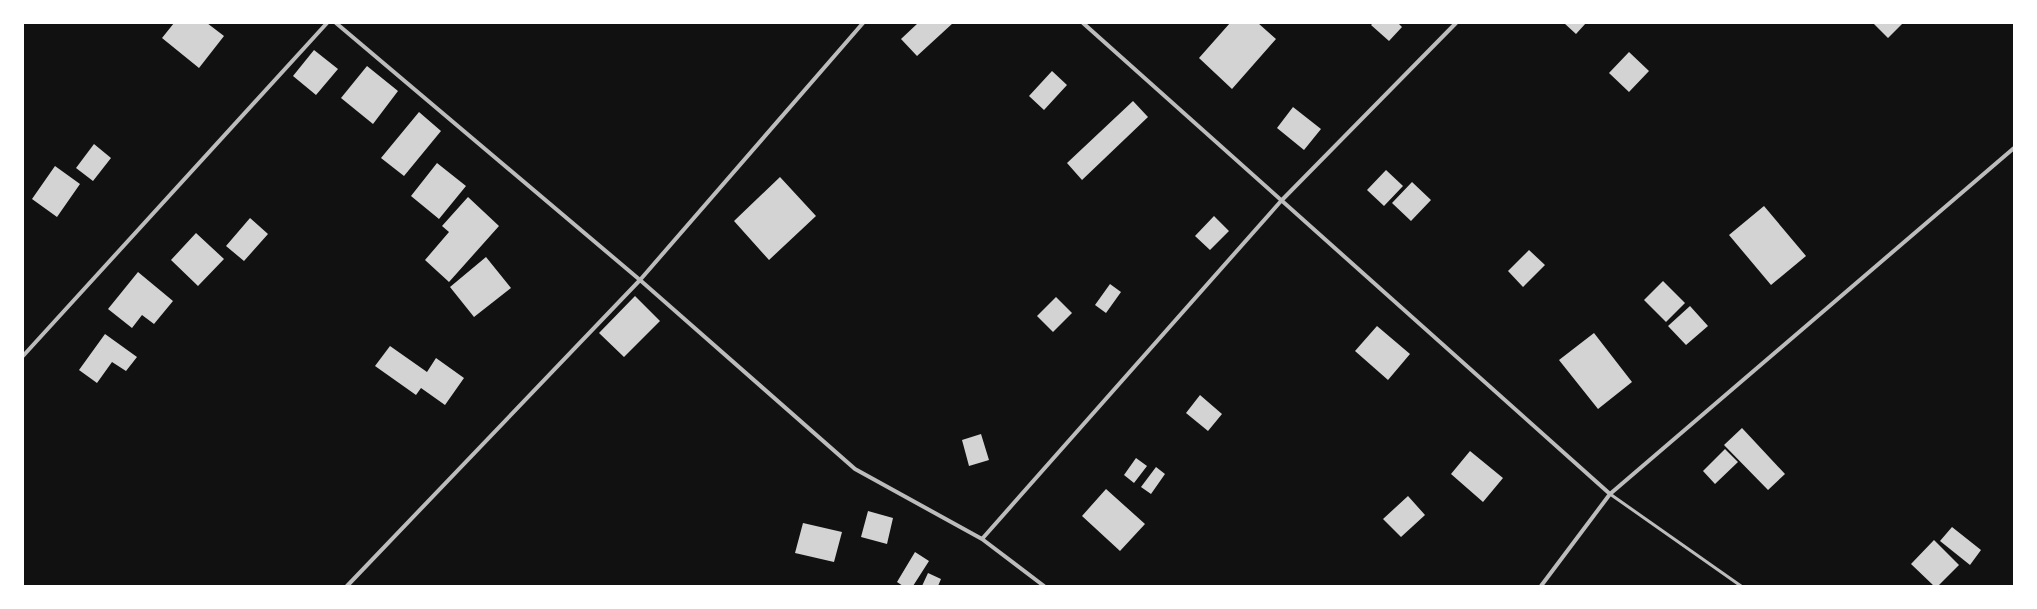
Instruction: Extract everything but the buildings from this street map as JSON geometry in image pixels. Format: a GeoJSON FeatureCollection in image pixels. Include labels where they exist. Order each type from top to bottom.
{"type":"FeatureCollection","features":[{"type":"Feature","properties":{"kind":"street"},"geometry":{"type":"LineString","coordinates":[[23,356],[327,23]]}},
{"type":"Feature","properties":{"kind":"street"},"geometry":{"type":"LineString","coordinates":[[336,23],[640,280],[855,469],[982,539],[1044,586]]}},
{"type":"Feature","properties":{"kind":"street"},"geometry":{"type":"LineString","coordinates":[[347,586],[640,280],[863,23]]}},
{"type":"Feature","properties":{"kind":"street"},"geometry":{"type":"LineString","coordinates":[[1083,23],[1610,494]]}},
{"type":"Feature","properties":{"kind":"street"},"geometry":{"type":"LineString","coordinates":[[982,539],[1281,201],[1456,23]]}},
{"type":"Feature","properties":{"kind":"street"},"geometry":{"type":"LineString","coordinates":[[1541,586],[1610,494],[2014,148]]}},
{"type":"Feature","properties":{"kind":"lane"},"geometry":{"type":"LineString","coordinates":[[1610,494],[1741,586]]}}]}
